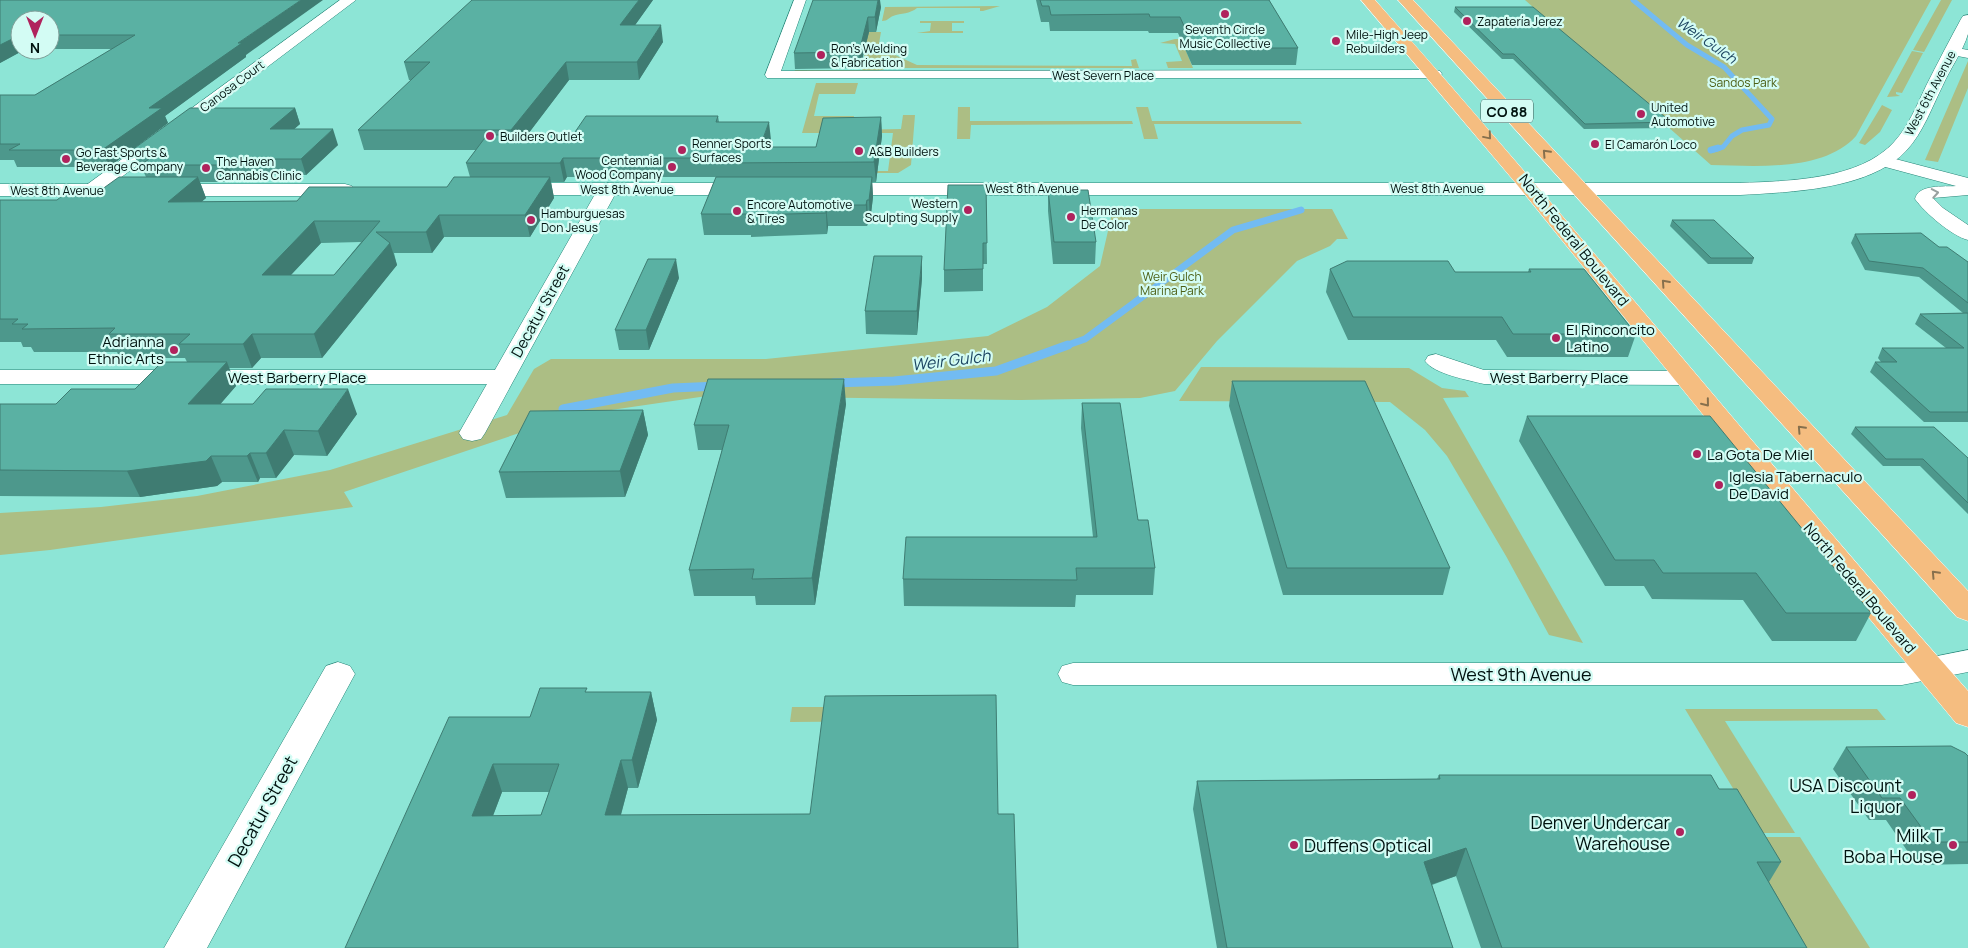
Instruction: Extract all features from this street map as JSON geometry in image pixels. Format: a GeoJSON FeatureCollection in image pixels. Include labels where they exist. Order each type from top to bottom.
{"type":"FeatureCollection","features":[{"type":"Feature","properties":{"kind":"main road","name":"Canosa Court"},"geometry":{"type":"LineString","coordinates":[[92,190],[349,0]]}},
{"type":"Feature","properties":{"kind":"main road"},"geometry":{"type":"LineString","coordinates":[[1369,0],[1400,4]]}},
{"type":"Feature","properties":{"kind":"main road","name":"North Federal Boulevard"},"geometry":{"type":"LineString","coordinates":[[1369,0],[1531,188],[1685,378],[1928,669],[1968,714]]}},
{"type":"Feature","properties":{"kind":"main road","name":"CO 88"},"geometry":{"type":"LineString","coordinates":[[1400,4],[1578,188],[1968,610]]}},
{"type":"Feature","properties":{"kind":"main road","name":"West 6th Avenue"},"geometry":{"type":"LineString","coordinates":[[1884,161],[1900,147],[1909,134],[1968,19]]}},
{"type":"Feature","properties":{"kind":"main road","name":"West 8th Avenue"},"geometry":{"type":"LineString","coordinates":[[821,189],[1740,189],[1810,184],[1847,175],[1884,161]]}},
{"type":"Feature","properties":{"kind":"main road","name":"West 8th Avenue"},"geometry":{"type":"LineString","coordinates":[[493,189],[763,189]]}},
{"type":"Feature","properties":{"kind":"main road","name":"Decatur Street"},"geometry":{"type":"LineString","coordinates":[[472,433],[608,189]]}},
{"type":"Feature","properties":{"kind":"main road","name":"West 8th Avenue"},"geometry":{"type":"LineString","coordinates":[[0,190],[366,190]]}},
{"type":"Feature","properties":{"kind":"main road","name":"Decatur Street"},"geometry":{"type":"LineString","coordinates":[[186,948],[338,674]]}},
{"type":"Feature","properties":{"kind":"street","name":"West Severn Place"},"geometry":{"type":"LineString","coordinates":[[800,0],[772,75],[1434,74]]}},
{"type":"Feature","properties":{"kind":"street"},"geometry":{"type":"LineString","coordinates":[[1952,51],[1968,54]]}},
{"type":"Feature","properties":{"kind":"street"},"geometry":{"type":"LineString","coordinates":[[1884,161],[1968,183]]}},
{"type":"Feature","properties":{"kind":"street"},"geometry":{"type":"LineString","coordinates":[[1968,190],[1935,192],[1924,196],[1927,203],[1937,212],[1968,234]]}},
{"type":"Feature","properties":{"kind":"street","name":"West Barberry Place"},"geometry":{"type":"LineString","coordinates":[[1436,361],[1460,371],[1484,377],[1685,378]]}},
{"type":"Feature","properties":{"kind":"street","name":"West Barberry Place"},"geometry":{"type":"LineString","coordinates":[[0,377],[503,377]]}},
{"type":"Feature","properties":{"kind":"street","name":"West 9th Avenue"},"geometry":{"type":"LineString","coordinates":[[1073,674],[1902,674],[1968,661]]}},
{"type":"Feature","properties":{"kind":"green space","name":"Sandos Park"},"geometry":{"type":"Polygon","coordinates":[[[1525,0],[1931,0],[1856,136],[1842,148],[1826,156],[1808,161],[1768,166],[1748,166],[1711,165],[1525,0]]]}},
{"type":"Feature","properties":{"kind":"green space"},"geometry":{"type":"Polygon","coordinates":[[[1941,0],[1952,0],[1924,52],[1913,50],[1941,0]]]}},
{"type":"Feature","properties":{"kind":"green space"},"geometry":{"type":"Polygon","coordinates":[[[1000,6],[983,11],[980,11],[980,8],[917,8],[882,21],[885,7],[1000,6]]]}},
{"type":"Feature","properties":{"kind":"green space"},"geometry":{"type":"Polygon","coordinates":[[[920,21],[964,21],[964,23],[952,23],[952,31],[963,31],[963,33],[917,33],[930,31],[931,23],[920,23],[920,21]]]}},
{"type":"Feature","properties":{"kind":"green space"},"geometry":{"type":"Polygon","coordinates":[[[854,32],[881,32],[877,55],[895,55],[917,65],[1132,66],[1131,60],[1136,59],[1139,68],[888,68],[875,72],[794,72],[795,70],[862,70],[865,52],[855,52],[854,32]]]}},
{"type":"Feature","properties":{"kind":"green space"},"geometry":{"type":"Polygon","coordinates":[[[1181,39],[1193,68],[1168,68],[1166,62],[1182,61],[1175,44],[1160,43],[1181,39]]]}},
{"type":"Feature","properties":{"kind":"green space"},"geometry":{"type":"Polygon","coordinates":[[[1912,51],[1923,53],[1902,93],[1896,92],[1900,96],[1887,97],[1912,51]]]}},
{"type":"Feature","properties":{"kind":"green space"},"geometry":{"type":"Polygon","coordinates":[[[1968,61],[1968,88],[1938,162],[1925,160],[1968,61]]]}},
{"type":"Feature","properties":{"kind":"green space"},"geometry":{"type":"Polygon","coordinates":[[[816,83],[858,83],[855,94],[819,94],[814,116],[854,116],[852,130],[901,129],[903,115],[915,115],[911,165],[898,173],[834,173],[834,171],[888,171],[893,133],[802,133],[816,83]]]}},
{"type":"Feature","properties":{"kind":"green space"},"geometry":{"type":"Polygon","coordinates":[[[1882,105],[1892,110],[1880,132],[1865,145],[1859,143],[1882,105]]]}},
{"type":"Feature","properties":{"kind":"green space"},"geometry":{"type":"Polygon","coordinates":[[[958,107],[970,107],[970,121],[1132,121],[1133,124],[971,125],[970,139],[957,139],[958,107]]]}},
{"type":"Feature","properties":{"kind":"green space"},"geometry":{"type":"Polygon","coordinates":[[[1136,107],[1148,107],[1152,121],[1300,121],[1302,124],[1154,124],[1158,139],[1144,139],[1136,107]]]}},
{"type":"Feature","properties":{"kind":"green space","name":"Weir Gulch Marina Park"},"geometry":{"type":"Polygon","coordinates":[[[1113,209],[1332,209],[1348,239],[1337,239],[1330,246],[1297,261],[1217,341],[1175,391],[1140,398],[1021,400],[707,396],[570,416],[344,492],[353,507],[50,550],[0,555],[0,513],[101,507],[197,496],[330,470],[507,415],[534,369],[551,359],[766,359],[988,336],[1047,307],[1100,266],[1113,209]]]}},
{"type":"Feature","properties":{"kind":"green space"},"geometry":{"type":"Polygon","coordinates":[[[1201,367],[1409,368],[1442,388],[1465,391],[1469,397],[1443,398],[1583,643],[1549,635],[1506,556],[1447,456],[1425,430],[1390,402],[1179,401],[1201,367]]]}},
{"type":"Feature","properties":{"kind":"green space"},"geometry":{"type":"Polygon","coordinates":[[[792,707],[920,707],[919,721],[790,722],[792,707]]]}},
{"type":"Feature","properties":{"kind":"green space"},"geometry":{"type":"Polygon","coordinates":[[[1685,709],[1877,709],[1886,720],[1725,721],[1795,833],[1760,833],[1685,709]]]}},
{"type":"Feature","properties":{"kind":"green space"},"geometry":{"type":"Polygon","coordinates":[[[1722,807],[1759,837],[1800,837],[1870,948],[1804,948],[1722,807]]]}},
{"type":"Feature","properties":{"kind":"building"},"geometry":{"type":"Polygon","coordinates":[[[0,0],[301,0],[149,108],[162,108],[102,150],[9,150],[20,144],[0,144],[0,95],[35,95],[135,35],[60,35],[60,10],[10,10],[10,40],[0,45],[0,0]]]}},
{"type":"Feature","properties":{"kind":"building"},"geometry":{"type":"Polygon","coordinates":[[[472,0],[639,0],[620,25],[661,25],[637,62],[566,62],[511,130],[358,130],[430,62],[404,62],[472,0]]]}},
{"type":"Feature","properties":{"kind":"building"},"geometry":{"type":"Polygon","coordinates":[[[813,0],[878,0],[875,17],[868,17],[859,52],[794,53],[813,0]]]}},
{"type":"Feature","properties":{"kind":"building"},"geometry":{"type":"Polygon","coordinates":[[[1040,0],[1269,0],[1298,48],[1194,48],[1180,17],[1150,17],[1149,14],[1051,15],[1049,6],[1042,6],[1040,0]]]}},
{"type":"Feature","properties":{"kind":"building"},"geometry":{"type":"Polygon","coordinates":[[[1455,7],[1533,7],[1671,122],[1585,124],[1514,54],[1503,54],[1455,7]]]}},
{"type":"Feature","properties":{"kind":"building"},"geometry":{"type":"Polygon","coordinates":[[[190,108],[295,108],[270,129],[333,129],[301,159],[226,159],[218,165],[141,165],[161,150],[132,150],[190,108]]]}},
{"type":"Feature","properties":{"kind":"building"},"geometry":{"type":"Polygon","coordinates":[[[586,116],[718,116],[716,122],[769,122],[760,147],[816,147],[823,118],[881,117],[874,162],[722,163],[724,158],[563,158],[560,163],[466,163],[487,135],[573,135],[586,116]]]}},
{"type":"Feature","properties":{"kind":"building"},"geometry":{"type":"Polygon","coordinates":[[[119,177],[198,177],[168,202],[297,201],[309,187],[447,187],[454,177],[550,177],[525,215],[439,215],[426,232],[376,232],[390,243],[314,334],[252,334],[243,344],[179,344],[190,334],[109,334],[115,328],[22,329],[28,324],[12,324],[18,319],[0,319],[0,200],[57,200],[63,195],[94,195],[119,177]],[[314,221],[262,275],[334,275],[380,221],[314,221]]]}},
{"type":"Feature","properties":{"kind":"building"},"geometry":{"type":"Polygon","coordinates":[[[716,177],[872,177],[869,200],[867,200],[866,205],[826,205],[826,213],[701,214],[716,177]]]}},
{"type":"Feature","properties":{"kind":"building"},"geometry":{"type":"Polygon","coordinates":[[[948,185],[986,185],[987,243],[983,243],[983,269],[944,270],[948,185]]]}},
{"type":"Feature","properties":{"kind":"building"},"geometry":{"type":"Polygon","coordinates":[[[1048,190],[1088,190],[1096,242],[1054,242],[1048,190]]]}},
{"type":"Feature","properties":{"kind":"building"},"geometry":{"type":"Polygon","coordinates":[[[1672,220],[1714,220],[1754,258],[1711,258],[1672,220]]]}},
{"type":"Feature","properties":{"kind":"building"},"geometry":{"type":"Polygon","coordinates":[[[1921,233],[1939,247],[1947,247],[1968,262],[1968,303],[1923,268],[1869,261],[1855,234],[1921,233]]]}},
{"type":"Feature","properties":{"kind":"building"},"geometry":{"type":"Polygon","coordinates":[[[874,256],[922,256],[917,311],[865,311],[874,256]]]}},
{"type":"Feature","properties":{"kind":"building"},"geometry":{"type":"Polygon","coordinates":[[[648,259],[676,259],[646,330],[615,330],[648,259]]]}},
{"type":"Feature","properties":{"kind":"building"},"geometry":{"type":"Polygon","coordinates":[[[1347,261],[1448,261],[1455,272],[1531,272],[1529,269],[1584,269],[1636,334],[1513,334],[1502,317],[1353,317],[1330,269],[1347,261]]]}},
{"type":"Feature","properties":{"kind":"building"},"geometry":{"type":"Polygon","coordinates":[[[1968,313],[1968,412],[1930,412],[1875,362],[1897,362],[1882,348],[1964,348],[1920,314],[1968,313]]]}},
{"type":"Feature","properties":{"kind":"building"},"geometry":{"type":"Polygon","coordinates":[[[162,362],[227,362],[188,404],[253,404],[266,389],[348,389],[318,431],[284,430],[266,453],[250,453],[247,456],[211,456],[206,461],[127,471],[0,470],[0,404],[56,404],[71,389],[135,389],[162,362]]]}},
{"type":"Feature","properties":{"kind":"building"},"geometry":{"type":"Polygon","coordinates":[[[708,379],[844,379],[812,578],[752,579],[754,569],[689,570],[729,425],[694,425],[708,379]]]}},
{"type":"Feature","properties":{"kind":"building"},"geometry":{"type":"Polygon","coordinates":[[[1232,381],[1365,381],[1450,568],[1287,568],[1232,381]]]}},
{"type":"Feature","properties":{"kind":"building"},"geometry":{"type":"Polygon","coordinates":[[[1082,403],[1120,403],[1138,520],[1148,520],[1155,568],[1076,568],[1077,580],[903,579],[906,537],[1097,537],[1082,403]]]}},
{"type":"Feature","properties":{"kind":"building"},"geometry":{"type":"Polygon","coordinates":[[[643,410],[620,471],[499,472],[530,411],[643,410]]]}},
{"type":"Feature","properties":{"kind":"building"},"geometry":{"type":"Polygon","coordinates":[[[1527,416],[1710,416],[1871,613],[1786,613],[1756,573],[1663,573],[1654,560],[1615,560],[1527,416]]]}},
{"type":"Feature","properties":{"kind":"building"},"geometry":{"type":"Polygon","coordinates":[[[1855,427],[1934,427],[1968,458],[1968,503],[1923,459],[1886,459],[1855,427]]]}},
{"type":"Feature","properties":{"kind":"building"},"geometry":{"type":"Polygon","coordinates":[[[540,688],[587,688],[585,692],[651,692],[632,760],[621,760],[605,815],[810,814],[825,696],[996,695],[998,814],[1014,814],[1018,948],[345,948],[449,717],[530,717],[540,688]],[[493,764],[472,816],[541,815],[559,764],[493,764]]]}},
{"type":"Feature","properties":{"kind":"building"},"geometry":{"type":"Polygon","coordinates":[[[1951,746],[1968,756],[1968,842],[1932,842],[1900,798],[1882,798],[1846,747],[1951,746]]]}},
{"type":"Feature","properties":{"kind":"building"},"geometry":{"type":"Polygon","coordinates":[[[1439,775],[1711,775],[1719,789],[1737,789],[1781,862],[1757,862],[1807,948],[1502,948],[1466,848],[1424,862],[1453,948],[1227,948],[1197,781],[1440,779],[1439,775]]]}},
{"type":"Feature","properties":{"kind":"waterway","name":"Weir Gulch"},"geometry":{"type":"LineString","coordinates":[[1633,0],[1687,45],[1724,67],[1772,119],[1769,125],[1742,130],[1732,136],[1723,147],[1713,150]]}},
{"type":"Feature","properties":{"kind":"waterway","name":"Weir Gulch"},"geometry":{"type":"LineString","coordinates":[[1711,150],[1718,148]]}},
{"type":"Feature","properties":{"kind":"waterway","name":"Weir Gulch"},"geometry":{"type":"LineString","coordinates":[[1065,346],[1085,339],[1233,230],[1301,210]]}},
{"type":"Feature","properties":{"kind":"waterway","name":"Weir Gulch"},"geometry":{"type":"LineString","coordinates":[[833,383],[894,381],[996,371],[1068,345]]}},
{"type":"Feature","properties":{"kind":"waterway","name":"Weir Gulch"},"geometry":{"type":"LineString","coordinates":[[563,409],[673,388],[718,386]]}},
{"type":"Feature","properties":{"kind":"place","name":"Seventh Circle Music Collective"},"geometry":{"type":"Point","coordinates":[1225,14]}},
{"type":"Feature","properties":{"kind":"place","name":"Zapatería Jerez"},"geometry":{"type":"Point","coordinates":[1467,21]}},
{"type":"Feature","properties":{"kind":"place","name":"Mile-High Jeep Rebuilders"},"geometry":{"type":"Point","coordinates":[1336,41]}},
{"type":"Feature","properties":{"kind":"place","name":"Ron's Welding & Fabrication"},"geometry":{"type":"Point","coordinates":[821,55]}},
{"type":"Feature","properties":{"kind":"place","name":"United Automotive"},"geometry":{"type":"Point","coordinates":[1641,114]}},
{"type":"Feature","properties":{"kind":"place","name":"Builders Outlet"},"geometry":{"type":"Point","coordinates":[490,136]}},
{"type":"Feature","properties":{"kind":"place","name":"El Camarón Loco"},"geometry":{"type":"Point","coordinates":[1595,144]}},
{"type":"Feature","properties":{"kind":"place","name":"Renner Sports Surfaces"},"geometry":{"type":"Point","coordinates":[682,150]}},
{"type":"Feature","properties":{"kind":"place","name":"A&B Builders"},"geometry":{"type":"Point","coordinates":[859,151]}},
{"type":"Feature","properties":{"kind":"place","name":"Go Fast Sports & Beverage Company"},"geometry":{"type":"Point","coordinates":[66,159]}},
{"type":"Feature","properties":{"kind":"place","name":"Centennial Wood Company"},"geometry":{"type":"Point","coordinates":[672,167]}},
{"type":"Feature","properties":{"kind":"place","name":"The Haven Cannabis Clinic"},"geometry":{"type":"Point","coordinates":[206,168]}},
{"type":"Feature","properties":{"kind":"place","name":"Western Sculpting Supply"},"geometry":{"type":"Point","coordinates":[968,210]}},
{"type":"Feature","properties":{"kind":"place","name":"Encore Automotive & Tires"},"geometry":{"type":"Point","coordinates":[737,211]}},
{"type":"Feature","properties":{"kind":"place","name":"Hermanas De Color"},"geometry":{"type":"Point","coordinates":[1071,217]}},
{"type":"Feature","properties":{"kind":"place","name":"Hamburguesas Don Jesus"},"geometry":{"type":"Point","coordinates":[531,220]}},
{"type":"Feature","properties":{"kind":"place","name":"El Rinconcito Latino"},"geometry":{"type":"Point","coordinates":[1556,338]}},
{"type":"Feature","properties":{"kind":"place","name":"Adrianna Ethnic Arts"},"geometry":{"type":"Point","coordinates":[174,350]}},
{"type":"Feature","properties":{"kind":"place","name":"La Gota De Miel"},"geometry":{"type":"Point","coordinates":[1697,454]}},
{"type":"Feature","properties":{"kind":"place","name":"Iglesia Tabernaculo De David"},"geometry":{"type":"Point","coordinates":[1719,485]}},
{"type":"Feature","properties":{"kind":"place","name":"USA Discount Liquor"},"geometry":{"type":"Point","coordinates":[1912,795]}},
{"type":"Feature","properties":{"kind":"place","name":"Denver Undercar Warehouse"},"geometry":{"type":"Point","coordinates":[1680,832]}},
{"type":"Feature","properties":{"kind":"place","name":"Duffens Optical"},"geometry":{"type":"Point","coordinates":[1294,845]}},
{"type":"Feature","properties":{"kind":"place","name":"Milk T Boba House"},"geometry":{"type":"Point","coordinates":[1953,845]}}]}
